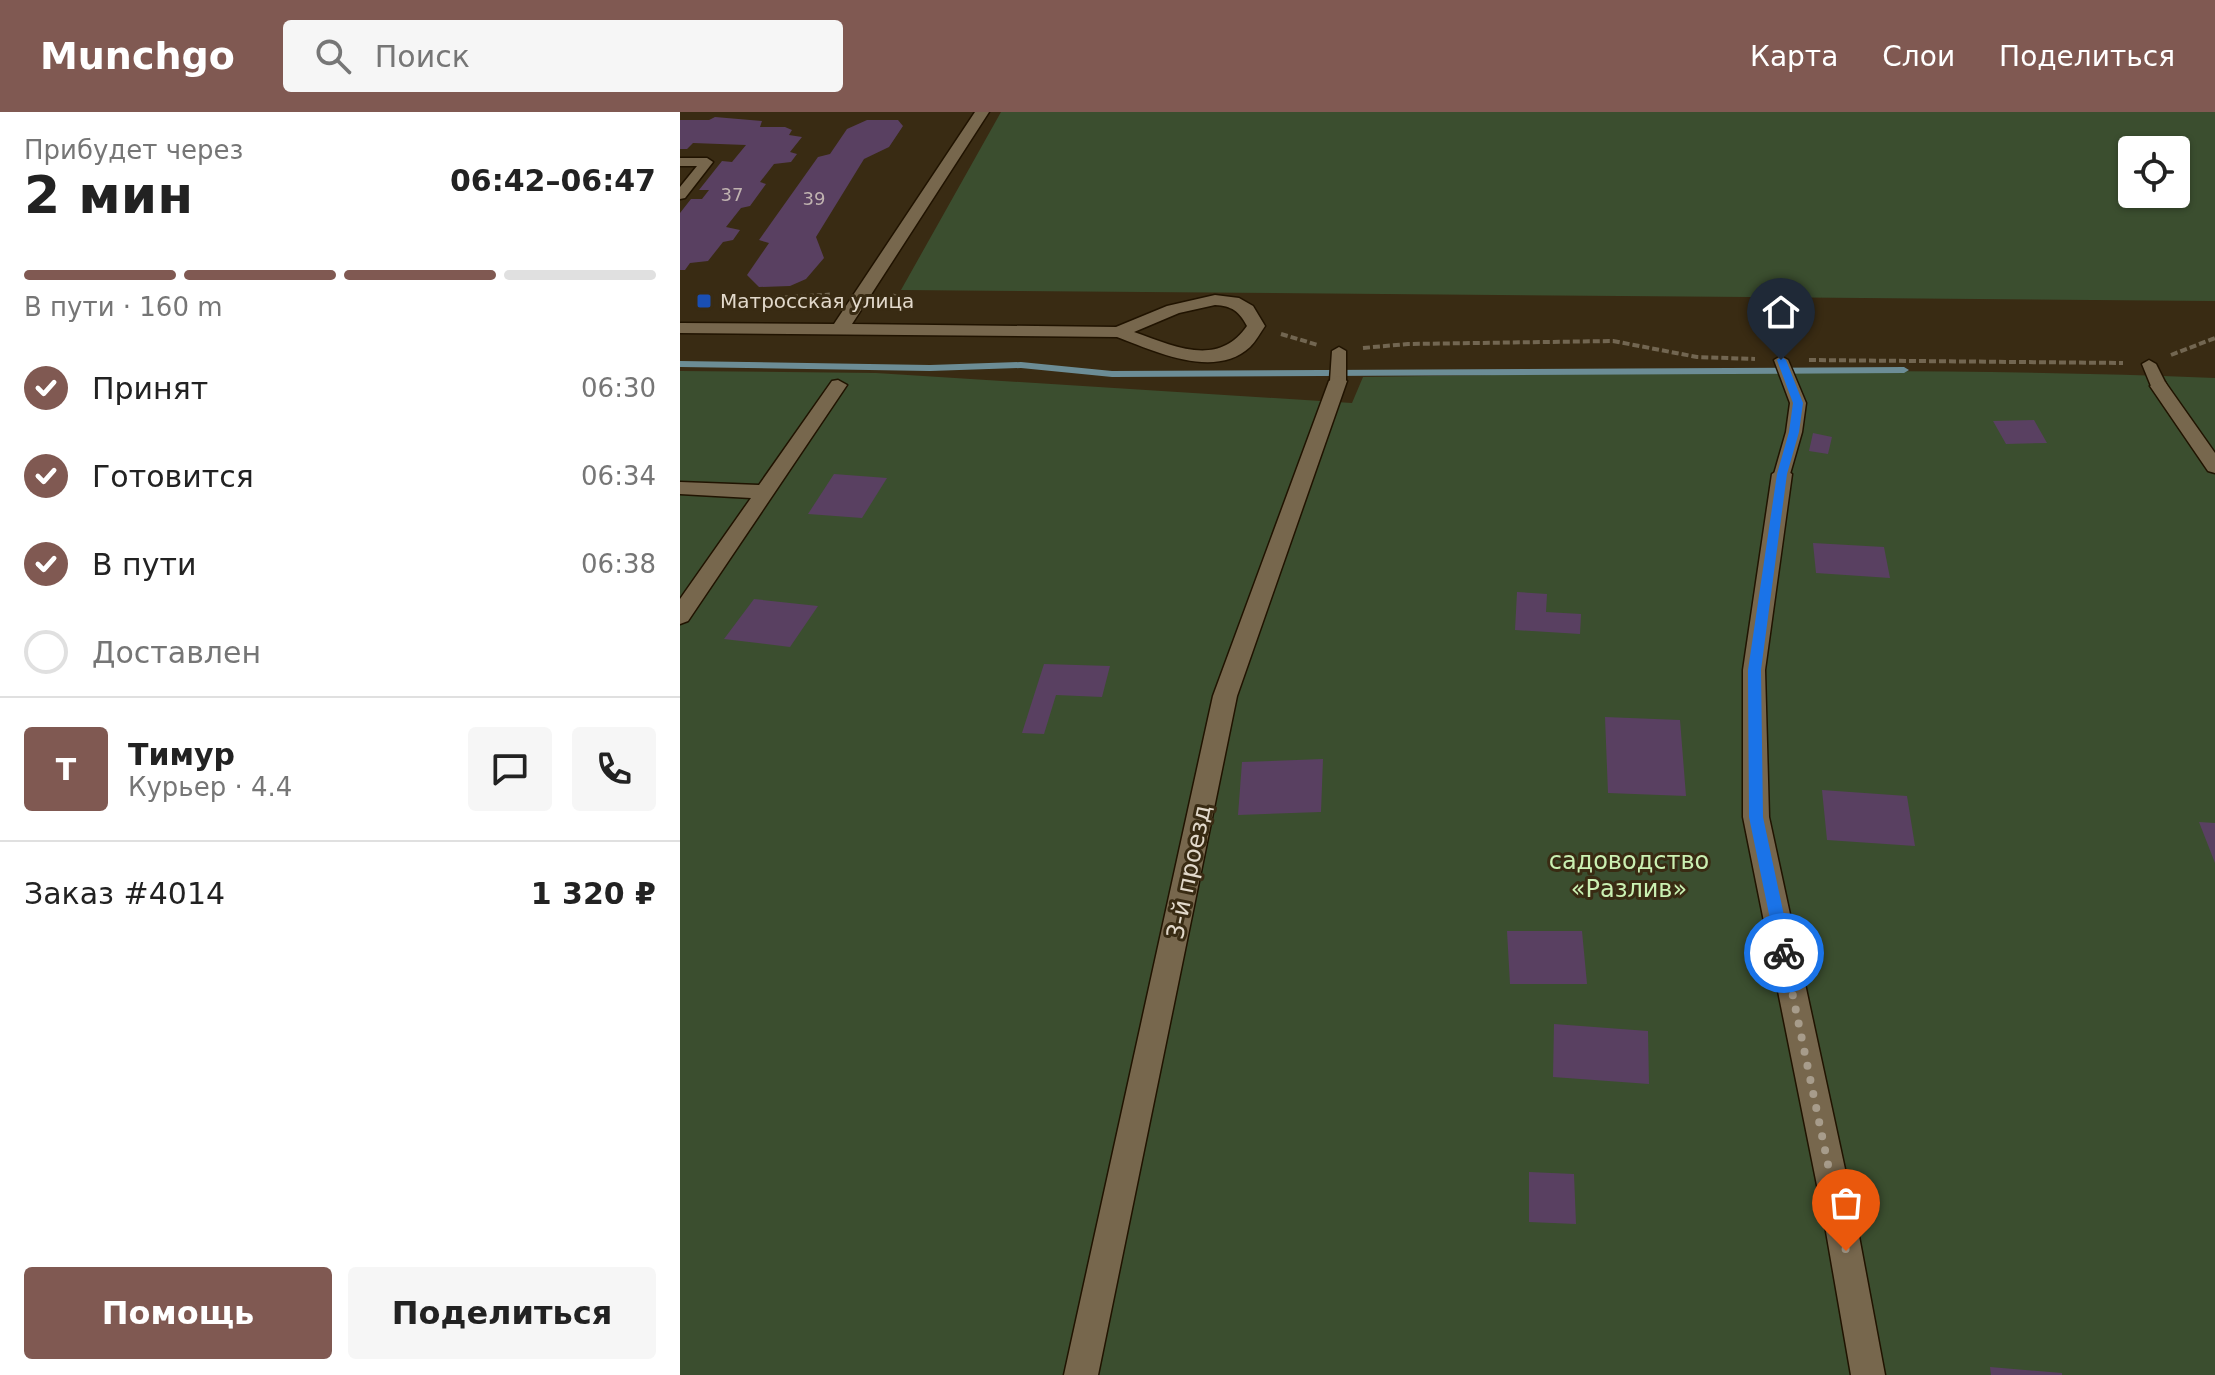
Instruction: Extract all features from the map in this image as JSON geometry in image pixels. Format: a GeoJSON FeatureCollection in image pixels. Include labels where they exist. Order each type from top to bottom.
{"type":"FeatureCollection","features":[{"type":"Feature","properties":{"kind":"street"},"geometry":{"type":"LineString","coordinates":[[840,329],[982,112]]}},
{"type":"Feature","properties":{"kind":"street"},"geometry":{"type":"LineString","coordinates":[[680,328],[1119,332],[1182,356],[1201,357],[1239,347],[1251,337],[1256,326],[1253,315],[1244,307],[1210,300],[1190,302],[1119,332]]}},
{"type":"Feature","properties":{"kind":"street","name":"3-й проезд"},"geometry":{"type":"LineString","coordinates":[[1081,1375],[1225,696],[1338,381]]}},
{"type":"Feature","properties":{"kind":"street"},"geometry":{"type":"LineString","coordinates":[[680,616],[838,385]]}},
{"type":"Feature","properties":{"kind":"street"},"geometry":{"type":"LineString","coordinates":[[2159,386],[2215,467]]}},
{"type":"Feature","properties":{"kind":"street"},"geometry":{"type":"LineString","coordinates":[[1782,474],[1754,670],[1756,817],[1840,1220],[1868,1375]]}},
{"type":"Feature","properties":{"kind":"street"},"geometry":{"type":"LineString","coordinates":[[680,488],[765,492]]}},
{"type":"Feature","properties":{"kind":"lane"},"geometry":{"type":"LineString","coordinates":[[680,162],[707,162],[680,195]]}},
{"type":"Feature","properties":{"kind":"lane"},"geometry":{"type":"LineString","coordinates":[[1338,381],[1339,351]]}},
{"type":"Feature","properties":{"kind":"lane"},"geometry":{"type":"LineString","coordinates":[[2149,364],[2159,386]]}},
{"type":"Feature","properties":{"kind":"lane"},"geometry":{"type":"LineString","coordinates":[[1782,474],[1794,432],[1798,403],[1784,368]]}},
{"type":"Feature","properties":{"kind":"path"},"geometry":{"type":"LineString","coordinates":[[732,300],[842,294]]}},
{"type":"Feature","properties":{"kind":"path"},"geometry":{"type":"LineString","coordinates":[[892,295],[917,303]]}},
{"type":"Feature","properties":{"kind":"path"},"geometry":{"type":"LineString","coordinates":[[1256,326],[1339,351],[1408,344],[1613,341],[1697,357],[1784,368],[2149,364],[2215,338]]}},
{"type":"Feature","properties":{"kind":"green space"},"geometry":{"type":"Polygon","coordinates":[[[1001,112],[2215,112],[2215,301],[901,290],[1001,112]]]}},
{"type":"Feature","properties":{"kind":"green space","name":"садоводство «Разлив»"},"geometry":{"type":"Polygon","coordinates":[[[680,371],[876,373],[1352,403],[1363,377],[1896,371],[2215,378],[2215,1375],[680,1375],[680,371]]]}},
{"type":"Feature","properties":{"kind":"building"},"geometry":{"type":"Polygon","coordinates":[[[715,117],[762,121],[760,127],[785,127],[792,130],[789,135],[802,137],[790,152],[797,154],[791,162],[774,164],[760,182],[766,184],[750,206],[741,208],[726,227],[740,230],[733,240],[723,242],[708,261],[690,263],[685,270],[680,270],[680,213],[691,199],[702,199],[709,190],[699,190],[722,161],[732,162],[746,145],[693,143],[687,149],[680,149],[680,120],[709,120],[715,117]]]}},
{"type":"Feature","properties":{"kind":"building"},"geometry":{"type":"Polygon","coordinates":[[[867,120],[898,120],[903,126],[889,147],[864,159],[816,237],[824,258],[806,279],[790,286],[759,287],[747,275],[769,243],[759,240],[818,157],[830,154],[847,129],[867,120]]]}},
{"type":"Feature","properties":{"kind":"building"},"geometry":{"type":"Polygon","coordinates":[[[2034,420],[2047,443],[2006,444],[1993,421],[2034,420]]]}},
{"type":"Feature","properties":{"kind":"building"},"geometry":{"type":"Polygon","coordinates":[[[1813,433],[1832,437],[1828,454],[1809,451],[1813,433]]]}},
{"type":"Feature","properties":{"kind":"building"},"geometry":{"type":"Polygon","coordinates":[[[834,474],[887,478],[862,518],[808,514],[834,474]]]}},
{"type":"Feature","properties":{"kind":"building"},"geometry":{"type":"Polygon","coordinates":[[[1813,543],[1884,547],[1890,578],[1816,573],[1813,543]]]}},
{"type":"Feature","properties":{"kind":"building"},"geometry":{"type":"Polygon","coordinates":[[[1517,592],[1547,594],[1546,612],[1581,614],[1580,634],[1515,630],[1517,592]]]}},
{"type":"Feature","properties":{"kind":"building"},"geometry":{"type":"Polygon","coordinates":[[[754,599],[818,606],[790,647],[724,639],[754,599]]]}},
{"type":"Feature","properties":{"kind":"building"},"geometry":{"type":"Polygon","coordinates":[[[1044,664],[1110,666],[1102,697],[1056,695],[1044,734],[1022,733],[1044,664]]]}},
{"type":"Feature","properties":{"kind":"building"},"geometry":{"type":"Polygon","coordinates":[[[1605,717],[1680,720],[1686,796],[1608,793],[1605,717]]]}},
{"type":"Feature","properties":{"kind":"building"},"geometry":{"type":"Polygon","coordinates":[[[1323,759],[1321,812],[1238,815],[1242,762],[1323,759]]]}},
{"type":"Feature","properties":{"kind":"building"},"geometry":{"type":"Polygon","coordinates":[[[1822,790],[1907,796],[1915,846],[1827,840],[1822,790]]]}},
{"type":"Feature","properties":{"kind":"building"},"geometry":{"type":"Polygon","coordinates":[[[2199,822],[2215,823],[2215,863],[2199,822]]]}},
{"type":"Feature","properties":{"kind":"building"},"geometry":{"type":"Polygon","coordinates":[[[1507,931],[1582,931],[1587,984],[1510,984],[1507,931]]]}},
{"type":"Feature","properties":{"kind":"building"},"geometry":{"type":"Polygon","coordinates":[[[1554,1024],[1648,1031],[1649,1084],[1553,1077],[1554,1024]]]}},
{"type":"Feature","properties":{"kind":"building"},"geometry":{"type":"Polygon","coordinates":[[[1529,1172],[1574,1174],[1576,1224],[1529,1222],[1529,1172]]]}},
{"type":"Feature","properties":{"kind":"building"},"geometry":{"type":"Polygon","coordinates":[[[1990,1367],[2062,1373],[2062,1375],[1991,1375],[1990,1367]]]}},
{"type":"Feature","properties":{"kind":"waterway"},"geometry":{"type":"LineString","coordinates":[[680,364],[930,368],[1021,365],[1112,374],[1904,370]]}},
{"type":"Feature","properties":{"kind":"way so far"},"geometry":{"type":"LineString","coordinates":[[1784,953],[1846,1251]]}},
{"type":"Feature","properties":{"kind":"place","name":"Матросская улица"},"geometry":{"type":"Point","coordinates":[704,301]}},
{"type":"Feature","properties":{"kind":"route"},"geometry":{"type":"LineString","coordinates":[[1781,360],[1798,403],[1794,432],[1782,474],[1754,670],[1756,817],[1784,953]]}}]}
